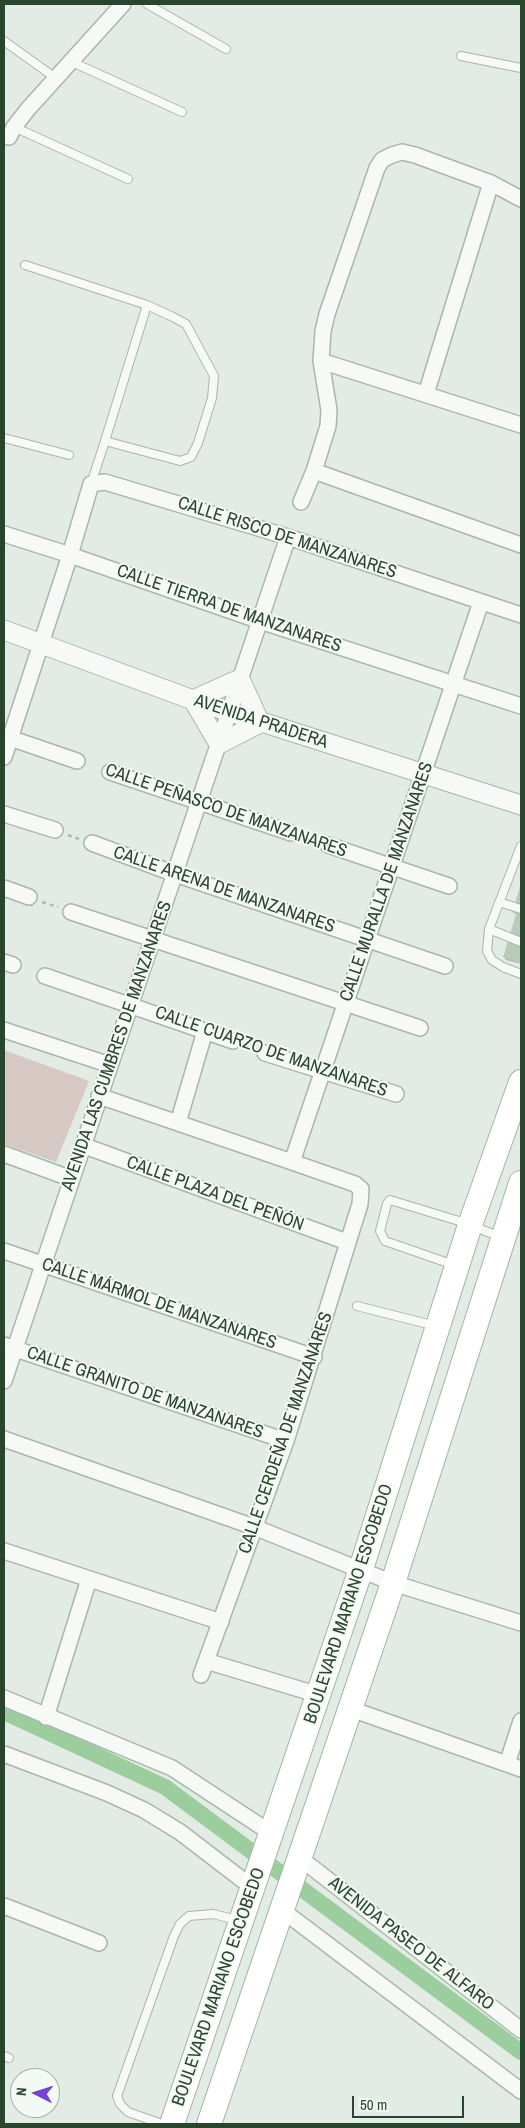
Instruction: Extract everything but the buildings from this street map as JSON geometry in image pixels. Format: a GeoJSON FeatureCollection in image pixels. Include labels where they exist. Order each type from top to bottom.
{"type":"FeatureCollection","features":[{"type":"Feature","properties":{"kind":"main road","name":"BOULEVARD MARIANO ESCOBEDO"},"geometry":{"type":"LineString","coordinates":[[172,2124],[319,1695],[470,1225],[521,1082]]}},
{"type":"Feature","properties":{"kind":"main road","name":"BOULEVARD MARIANO ESCOBEDO"},"geometry":{"type":"LineString","coordinates":[[209,2124],[393,1583],[502,1237],[517,1212],[521,1183]]}},
{"type":"Feature","properties":{"kind":"street"},"geometry":{"type":"LineString","coordinates":[[12,132],[28,109],[123,4]]}},
{"type":"Feature","properties":{"kind":"street"},"geometry":{"type":"LineString","coordinates":[[301,502],[314,471],[328,426],[329,410],[321,361],[322,339],[327,314],[377,168],[382,160],[402,152],[415,155],[491,184],[521,199]]}},
{"type":"Feature","properties":{"kind":"street"},"geometry":{"type":"LineString","coordinates":[[426,394],[491,184]]}},
{"type":"Feature","properties":{"kind":"street"},"geometry":{"type":"LineString","coordinates":[[321,361],[521,425]]}},
{"type":"Feature","properties":{"kind":"street"},"geometry":{"type":"LineString","coordinates":[[314,471],[521,545]]}},
{"type":"Feature","properties":{"kind":"street"},"geometry":{"type":"LineString","coordinates":[[4,757],[7,737],[70,555],[92,480]]}},
{"type":"Feature","properties":{"kind":"street","name":"CALLE RISCO DE MANZANARES"},"geometry":{"type":"LineString","coordinates":[[92,480],[105,482],[288,537],[521,615]]}},
{"type":"Feature","properties":{"kind":"street","name":"CALLE TIERRA DE MANZANARES"},"geometry":{"type":"LineString","coordinates":[[4,534],[260,621],[521,706]]}},
{"type":"Feature","properties":{"kind":"street","name":"AVENIDA LAS CUMBRES DE MANZANARES"},"geometry":{"type":"LineString","coordinates":[[4,1381],[9,1347],[42,1264],[72,1179],[130,1005],[154,940],[288,537]]}},
{"type":"Feature","properties":{"kind":"street","name":"CALLE MURALLA DE MANZANARES"},"geometry":{"type":"LineString","coordinates":[[292,1162],[482,602]]}},
{"type":"Feature","properties":{"kind":"street","name":"AVENIDA PRADERA"},"geometry":{"type":"LineString","coordinates":[[4,630],[260,723],[521,805]]}},
{"type":"Feature","properties":{"kind":"street"},"geometry":{"type":"LineString","coordinates":[[240,678],[260,723],[219,744],[194,700],[240,678]]}},
{"type":"Feature","properties":{"kind":"street"},"geometry":{"type":"LineString","coordinates":[[7,737],[77,762]]}},
{"type":"Feature","properties":{"kind":"street","name":"CALLE PEÑASCO DE MANZANARES"},"geometry":{"type":"LineString","coordinates":[[110,772],[291,833]]}},
{"type":"Feature","properties":{"kind":"street"},"geometry":{"type":"LineString","coordinates":[[4,814],[55,830]]}},
{"type":"Feature","properties":{"kind":"street","name":"CALLE ARENA DE MANZANARES"},"geometry":{"type":"LineString","coordinates":[[92,843],[175,874],[445,966]]}},
{"type":"Feature","properties":{"kind":"street","name":"CALLE PEÑASCO DE MANZANARES"},"geometry":{"type":"LineString","coordinates":[[328,845],[449,886]]}},
{"type":"Feature","properties":{"kind":"street"},"geometry":{"type":"LineString","coordinates":[[4,888],[29,897]]}},
{"type":"Feature","properties":{"kind":"street"},"geometry":{"type":"LineString","coordinates":[[71,912],[420,1028]]}},
{"type":"Feature","properties":{"kind":"street","name":"CALLE CUARZO DE MANZANARES"},"geometry":{"type":"LineString","coordinates":[[44,976],[233,1041]]}},
{"type":"Feature","properties":{"kind":"street"},"geometry":{"type":"LineString","coordinates":[[4,1030],[110,1065]]}},
{"type":"Feature","properties":{"kind":"street"},"geometry":{"type":"LineString","coordinates":[[178,1123],[205,1031]]}},
{"type":"Feature","properties":{"kind":"street","name":"CALLE CUARZO DE MANZANARES"},"geometry":{"type":"LineString","coordinates":[[265,1053],[396,1094]]}},
{"type":"Feature","properties":{"kind":"street"},"geometry":{"type":"LineString","coordinates":[[100,1096],[292,1162]]}},
{"type":"Feature","properties":{"kind":"street","name":"CALLE PLAZA DEL PEÑÓN"},"geometry":{"type":"LineString","coordinates":[[82,1145],[348,1242]]}},
{"type":"Feature","properties":{"kind":"street"},"geometry":{"type":"LineString","coordinates":[[4,1154],[72,1179]]}},
{"type":"Feature","properties":{"kind":"street","name":"CALLE CERDEÑA DE MANZANARES"},"geometry":{"type":"LineString","coordinates":[[292,1162],[355,1184],[361,1188],[360,1204],[314,1357],[286,1441],[204,1668],[319,1695]]}},
{"type":"Feature","properties":{"kind":"street","name":"CALLE MÁRMOL DE MANZANARES"},"geometry":{"type":"LineString","coordinates":[[4,1251],[314,1357]]}},
{"type":"Feature","properties":{"kind":"street","name":"CALLE GRANITO DE MANZANARES"},"geometry":{"type":"LineString","coordinates":[[9,1347],[286,1441]]}},
{"type":"Feature","properties":{"kind":"street"},"geometry":{"type":"LineString","coordinates":[[4,1439],[254,1527],[393,1583],[521,1623]]}},
{"type":"Feature","properties":{"kind":"street"},"geometry":{"type":"LineString","coordinates":[[4,1551],[221,1622]]}},
{"type":"Feature","properties":{"kind":"street"},"geometry":{"type":"LineString","coordinates":[[46,1717],[89,1579]]}},
{"type":"Feature","properties":{"kind":"street"},"geometry":{"type":"LineString","coordinates":[[4,1698],[172,1768],[269,1840]]}},
{"type":"Feature","properties":{"kind":"street"},"geometry":{"type":"LineString","coordinates":[[351,1709],[514,1766],[521,1721]]}},
{"type":"Feature","properties":{"kind":"street"},"geometry":{"type":"LineString","coordinates":[[4,1754],[107,1793],[144,1810],[255,1883]]}},
{"type":"Feature","properties":{"kind":"street","name":"AVENIDA PASEO DE ALFARO"},"geometry":{"type":"LineString","coordinates":[[299,1861],[521,2030]]}},
{"type":"Feature","properties":{"kind":"street"},"geometry":{"type":"LineString","coordinates":[[284,1905],[521,2091]]}},
{"type":"Feature","properties":{"kind":"street"},"geometry":{"type":"LineString","coordinates":[[4,1906],[99,1944]]}},
{"type":"Feature","properties":{"kind":"lane"},"geometry":{"type":"LineString","coordinates":[[147,4],[226,49]]}},
{"type":"Feature","properties":{"kind":"lane"},"geometry":{"type":"LineString","coordinates":[[4,41],[57,79]]}},
{"type":"Feature","properties":{"kind":"lane"},"geometry":{"type":"LineString","coordinates":[[461,56],[521,68]]}},
{"type":"Feature","properties":{"kind":"lane"},"geometry":{"type":"LineString","coordinates":[[72,62],[182,112]]}},
{"type":"Feature","properties":{"kind":"lane"},"geometry":{"type":"LineString","coordinates":[[12,132],[128,179]]}},
{"type":"Feature","properties":{"kind":"lane"},"geometry":{"type":"LineString","coordinates":[[25,265],[147,305],[186,324],[214,376],[212,398],[198,443],[191,457],[180,461],[105,441]]}},
{"type":"Feature","properties":{"kind":"lane"},"geometry":{"type":"LineString","coordinates":[[92,480],[147,305]]}},
{"type":"Feature","properties":{"kind":"lane"},"geometry":{"type":"LineString","coordinates":[[4,438],[69,455]]}},
{"type":"Feature","properties":{"kind":"lane"},"geometry":{"type":"LineString","coordinates":[[520,851],[489,929],[487,951],[492,960],[521,974]]}},
{"type":"Feature","properties":{"kind":"lane"},"geometry":{"type":"LineString","coordinates":[[513,868],[521,871]]}},
{"type":"Feature","properties":{"kind":"lane"},"geometry":{"type":"LineString","coordinates":[[499,902],[521,909]]}},
{"type":"Feature","properties":{"kind":"lane"},"geometry":{"type":"LineString","coordinates":[[489,929],[521,942]]}},
{"type":"Feature","properties":{"kind":"lane"},"geometry":{"type":"LineString","coordinates":[[457,1266],[385,1240],[380,1231],[387,1204],[390,1200],[502,1237]]}},
{"type":"Feature","properties":{"kind":"lane"},"geometry":{"type":"LineString","coordinates":[[358,1306],[438,1326]]}},
{"type":"Feature","properties":{"kind":"lane"},"geometry":{"type":"LineString","coordinates":[[162,2124],[128,2112],[120,2104],[117,2096],[174,1936],[180,1924],[189,1916],[213,1914],[242,1921]]}},
{"type":"Feature","properties":{"kind":"path","name":"CALLE ARENA DE MANZANARES"},"geometry":{"type":"LineString","coordinates":[[55,830],[92,843]]}},
{"type":"Feature","properties":{"kind":"path","name":"CALLE PEÑASCO DE MANZANARES"},"geometry":{"type":"LineString","coordinates":[[291,833],[328,845]]}},
{"type":"Feature","properties":{"kind":"path"},"geometry":{"type":"LineString","coordinates":[[29,897],[71,912]]}},
{"type":"Feature","properties":{"kind":"shaded area"},"geometry":{"type":"Polygon","coordinates":[[[4,1050],[89,1081],[56,1162],[4,1144],[4,1050]]]}},
{"type":"Feature","properties":{"kind":"waterway"},"geometry":{"type":"LineString","coordinates":[[4,1712],[165,1787],[521,2052]]}}]}
